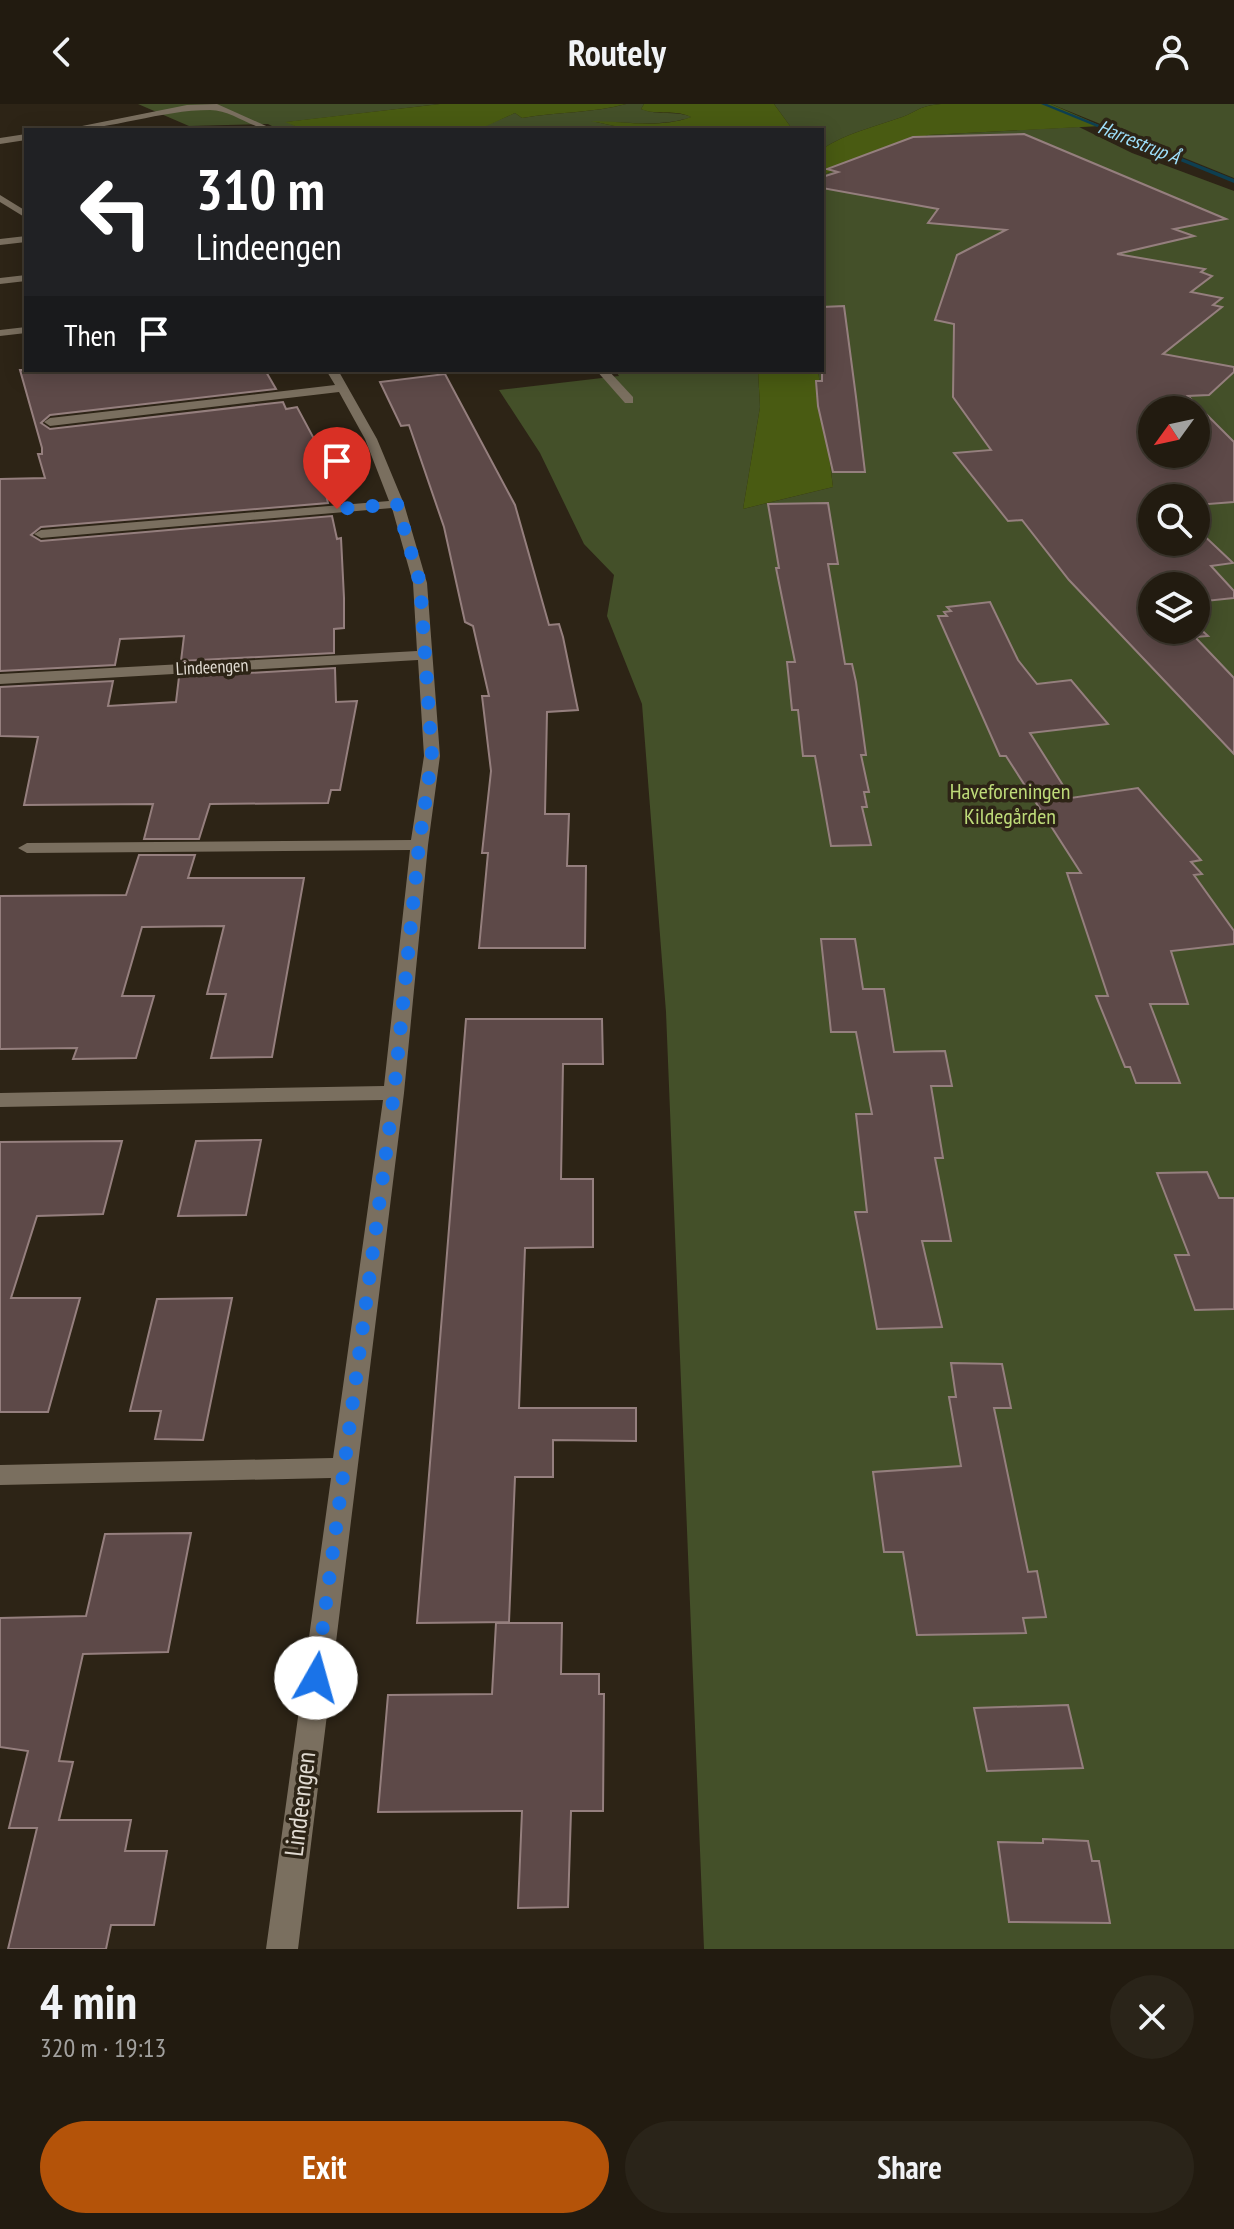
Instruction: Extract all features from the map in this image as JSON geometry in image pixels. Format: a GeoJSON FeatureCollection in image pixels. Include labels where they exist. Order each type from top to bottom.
{"type":"FeatureCollection","features":[{"type":"Feature","properties":{"kind":"street"},"geometry":{"type":"LineString","coordinates":[[77,128],[187,108],[217,107],[266,128]]}},
{"type":"Feature","properties":{"kind":"street"},"geometry":{"type":"LineString","coordinates":[[0,141],[24,137]]}},
{"type":"Feature","properties":{"kind":"street"},"geometry":{"type":"LineString","coordinates":[[0,198],[24,214]]}},
{"type":"Feature","properties":{"kind":"street"},"geometry":{"type":"LineString","coordinates":[[0,242],[24,239]]}},
{"type":"Feature","properties":{"kind":"street"},"geometry":{"type":"LineString","coordinates":[[0,281],[24,278]]}},
{"type":"Feature","properties":{"kind":"street"},"geometry":{"type":"LineString","coordinates":[[0,333],[24,330]]}},
{"type":"Feature","properties":{"kind":"street"},"geometry":{"type":"LineString","coordinates":[[604,372],[629,400]]}},
{"type":"Feature","properties":{"kind":"street","name":"Lindeengen"},"geometry":{"type":"LineString","coordinates":[[50,422],[338,379],[371,439],[397,504],[420,583],[432,756],[419,845],[394,1093],[282,1949]]}},
{"type":"Feature","properties":{"kind":"street"},"geometry":{"type":"LineString","coordinates":[[41,534],[397,504]]}},
{"type":"Feature","properties":{"kind":"street","name":"Lindeengen"},"geometry":{"type":"LineString","coordinates":[[0,679],[424,655]]}},
{"type":"Feature","properties":{"kind":"street"},"geometry":{"type":"LineString","coordinates":[[27,848],[419,845]]}},
{"type":"Feature","properties":{"kind":"street"},"geometry":{"type":"LineString","coordinates":[[0,1100],[394,1093]]}},
{"type":"Feature","properties":{"kind":"street"},"geometry":{"type":"LineString","coordinates":[[0,1475],[343,1468]]}},
{"type":"Feature","properties":{"kind":"green space"},"geometry":{"type":"Polygon","coordinates":[[[138,104],[440,104],[287,122],[300,128],[276,128],[268,124],[189,126],[138,104]]]}},
{"type":"Feature","properties":{"kind":"green space"},"geometry":{"type":"Polygon","coordinates":[[[440,104],[626,104],[522,118],[515,113],[482,128],[300,128],[285,122],[440,104]]]}},
{"type":"Feature","properties":{"kind":"green space"},"geometry":{"type":"Polygon","coordinates":[[[644,104],[641,109],[647,111],[692,117],[656,123],[596,122],[624,128],[480,128],[515,113],[522,118],[644,104]]]}},
{"type":"Feature","properties":{"kind":"green space"},"geometry":{"type":"Polygon","coordinates":[[[644,104],[774,104],[792,128],[624,128],[591,121],[654,124],[691,117],[641,109],[644,104]]]}},
{"type":"Feature","properties":{"kind":"green space"},"geometry":{"type":"Polygon","coordinates":[[[774,104],[941,104],[922,108],[824,148],[824,128],[792,128],[774,104]]]}},
{"type":"Feature","properties":{"kind":"green space"},"geometry":{"type":"Polygon","coordinates":[[[1051,104],[1234,104],[1234,178],[1051,104]]]}},
{"type":"Feature","properties":{"kind":"green space"},"geometry":{"type":"Polygon","coordinates":[[[1051,104],[1101,126],[928,135],[824,174],[824,148],[831,143],[933,105],[1051,104]]]}},
{"type":"Feature","properties":{"kind":"green space","name":"Haveforeningen Kildegården"},"geometry":{"type":"Polygon","coordinates":[[[1079,127],[1132,153],[1234,191],[1234,1949],[704,1949],[666,1012],[642,704],[607,616],[614,575],[584,544],[540,453],[499,390],[619,376],[616,372],[758,372],[760,407],[743,509],[833,487],[818,372],[824,372],[824,174],[928,135],[1079,127]]]}},
{"type":"Feature","properties":{"kind":"green space"},"geometry":{"type":"Polygon","coordinates":[[[758,372],[818,372],[833,487],[743,509],[760,407],[758,372]]]}},
{"type":"Feature","properties":{"kind":"building"},"geometry":{"type":"Polygon","coordinates":[[[1024,134],[1226,219],[1174,229],[1194,236],[1117,254],[1205,269],[1201,272],[1212,276],[1191,292],[1222,298],[1213,305],[1222,307],[1163,354],[1234,367],[1234,372],[1209,395],[1138,396],[1138,468],[1210,468],[1210,418],[1234,442],[1234,502],[1210,504],[1210,484],[1138,484],[1138,556],[1210,556],[1210,541],[1233,563],[1211,566],[1234,591],[1234,598],[1210,601],[1210,572],[1138,572],[1138,644],[1202,644],[1234,678],[1234,754],[1069,580],[1022,520],[1008,521],[954,453],[991,450],[953,397],[954,324],[935,320],[957,255],[1006,230],[928,223],[938,209],[824,188],[824,176],[838,172],[827,169],[913,137],[1024,134]]]}},
{"type":"Feature","properties":{"kind":"building"},"geometry":{"type":"Polygon","coordinates":[[[844,306],[865,472],[833,472],[818,406],[816,381],[822,381],[824,372],[824,307],[844,306]]]}},
{"type":"Feature","properties":{"kind":"building"},"geometry":{"type":"Polygon","coordinates":[[[20,370],[266,372],[276,389],[50,415],[41,423],[50,429],[283,402],[286,409],[297,407],[328,465],[319,465],[328,503],[41,527],[31,535],[41,541],[332,516],[337,539],[341,538],[344,598],[344,628],[334,629],[334,653],[181,661],[184,636],[120,639],[115,665],[0,671],[0,479],[45,478],[38,454],[42,454],[20,370]]]}},
{"type":"Feature","properties":{"kind":"building"},"geometry":{"type":"Polygon","coordinates":[[[445,374],[515,505],[549,625],[559,624],[563,637],[578,710],[547,712],[545,814],[569,814],[567,866],[586,866],[585,948],[479,948],[488,853],[482,853],[491,771],[482,696],[489,696],[473,626],[465,622],[444,527],[409,425],[401,426],[380,382],[445,374]]]}},
{"type":"Feature","properties":{"kind":"building"},"geometry":{"type":"Polygon","coordinates":[[[828,503],[838,564],[828,564],[845,664],[852,664],[856,682],[866,755],[861,755],[869,792],[864,792],[867,807],[862,807],[871,845],[831,846],[815,756],[803,756],[798,710],[792,710],[787,662],[795,662],[776,568],[779,568],[768,504],[828,503]]]}},
{"type":"Feature","properties":{"kind":"building"},"geometry":{"type":"Polygon","coordinates":[[[990,602],[1018,660],[1037,684],[1071,680],[1108,724],[1030,733],[1071,798],[1138,788],[1201,860],[1191,862],[1202,874],[1194,875],[1234,931],[1234,944],[1171,951],[1188,1004],[1150,1004],[1180,1083],[1136,1083],[1130,1067],[1125,1067],[1096,996],[1108,996],[1067,873],[1081,873],[1006,756],[1000,756],[938,616],[947,616],[944,612],[951,611],[947,607],[990,602]]]}},
{"type":"Feature","properties":{"kind":"building"},"geometry":{"type":"Polygon","coordinates":[[[335,668],[336,702],[357,701],[340,790],[331,790],[328,803],[210,804],[199,839],[144,839],[153,804],[24,805],[38,737],[0,736],[0,687],[113,681],[108,706],[176,702],[179,677],[335,668]]]}},
{"type":"Feature","properties":{"kind":"building"},"geometry":{"type":"Polygon","coordinates":[[[139,855],[195,855],[188,878],[304,878],[272,1057],[211,1058],[226,994],[207,994],[224,926],[142,927],[122,996],[154,996],[136,1058],[73,1059],[77,1048],[0,1049],[0,896],[126,895],[139,855]]]}},
{"type":"Feature","properties":{"kind":"building"},"geometry":{"type":"Polygon","coordinates":[[[821,939],[855,939],[863,989],[884,989],[894,1052],[945,1051],[952,1086],[931,1086],[943,1158],[935,1158],[951,1241],[922,1241],[942,1327],[877,1329],[855,1212],[867,1212],[856,1114],[872,1114],[856,1032],[831,1032],[821,939]]]}},
{"type":"Feature","properties":{"kind":"building"},"geometry":{"type":"Polygon","coordinates":[[[466,1019],[602,1019],[603,1064],[563,1064],[561,1179],[593,1179],[593,1247],[525,1248],[519,1408],[636,1408],[636,1441],[553,1440],[553,1477],[515,1477],[509,1622],[417,1623],[466,1019]]]}},
{"type":"Feature","properties":{"kind":"building"},"geometry":{"type":"Polygon","coordinates":[[[261,1140],[246,1215],[178,1216],[196,1141],[261,1140]]]}},
{"type":"Feature","properties":{"kind":"building"},"geometry":{"type":"Polygon","coordinates":[[[122,1141],[103,1214],[37,1216],[11,1298],[80,1298],[48,1412],[0,1412],[0,1142],[122,1141]]]}},
{"type":"Feature","properties":{"kind":"building"},"geometry":{"type":"Polygon","coordinates":[[[1207,1172],[1219,1198],[1234,1198],[1234,1309],[1195,1310],[1175,1255],[1189,1255],[1157,1173],[1207,1172]]]}},
{"type":"Feature","properties":{"kind":"building"},"geometry":{"type":"Polygon","coordinates":[[[232,1298],[203,1440],[155,1439],[161,1411],[130,1411],[157,1299],[232,1298]]]}},
{"type":"Feature","properties":{"kind":"building"},"geometry":{"type":"Polygon","coordinates":[[[951,1363],[1002,1364],[1011,1408],[994,1408],[1028,1572],[1037,1571],[1046,1617],[1023,1618],[1026,1633],[917,1635],[903,1552],[884,1552],[873,1472],[961,1466],[949,1397],[956,1397],[951,1363]]]}},
{"type":"Feature","properties":{"kind":"building"},"geometry":{"type":"Polygon","coordinates":[[[191,1533],[168,1652],[83,1654],[59,1761],[73,1762],[59,1820],[131,1820],[125,1851],[167,1851],[154,1925],[111,1925],[106,1949],[8,1949],[37,1828],[9,1828],[28,1751],[0,1747],[0,1618],[86,1616],[105,1534],[191,1533]]]}},
{"type":"Feature","properties":{"kind":"building"},"geometry":{"type":"Polygon","coordinates":[[[496,1623],[562,1623],[561,1674],[599,1674],[599,1694],[604,1694],[603,1811],[571,1811],[568,1907],[518,1908],[522,1811],[378,1812],[388,1695],[492,1694],[496,1623]]]}},
{"type":"Feature","properties":{"kind":"building"},"geometry":{"type":"Polygon","coordinates":[[[1068,1705],[1083,1768],[987,1771],[974,1708],[1068,1705]]]}},
{"type":"Feature","properties":{"kind":"building"},"geometry":{"type":"Polygon","coordinates":[[[1043,1839],[1088,1841],[1092,1861],[1099,1861],[1110,1923],[1009,1922],[998,1842],[1043,1843],[1043,1839]]]}},
{"type":"Feature","properties":{"kind":"waterway","name":"Harrestrup Å"},"geometry":{"type":"LineString","coordinates":[[1043,104],[1234,181]]}},
{"type":"Feature","properties":{"kind":"route"},"geometry":{"type":"LineString","coordinates":[[316,1678],[394,1093],[419,845],[432,756],[420,583],[397,504],[337,509]]}}]}
